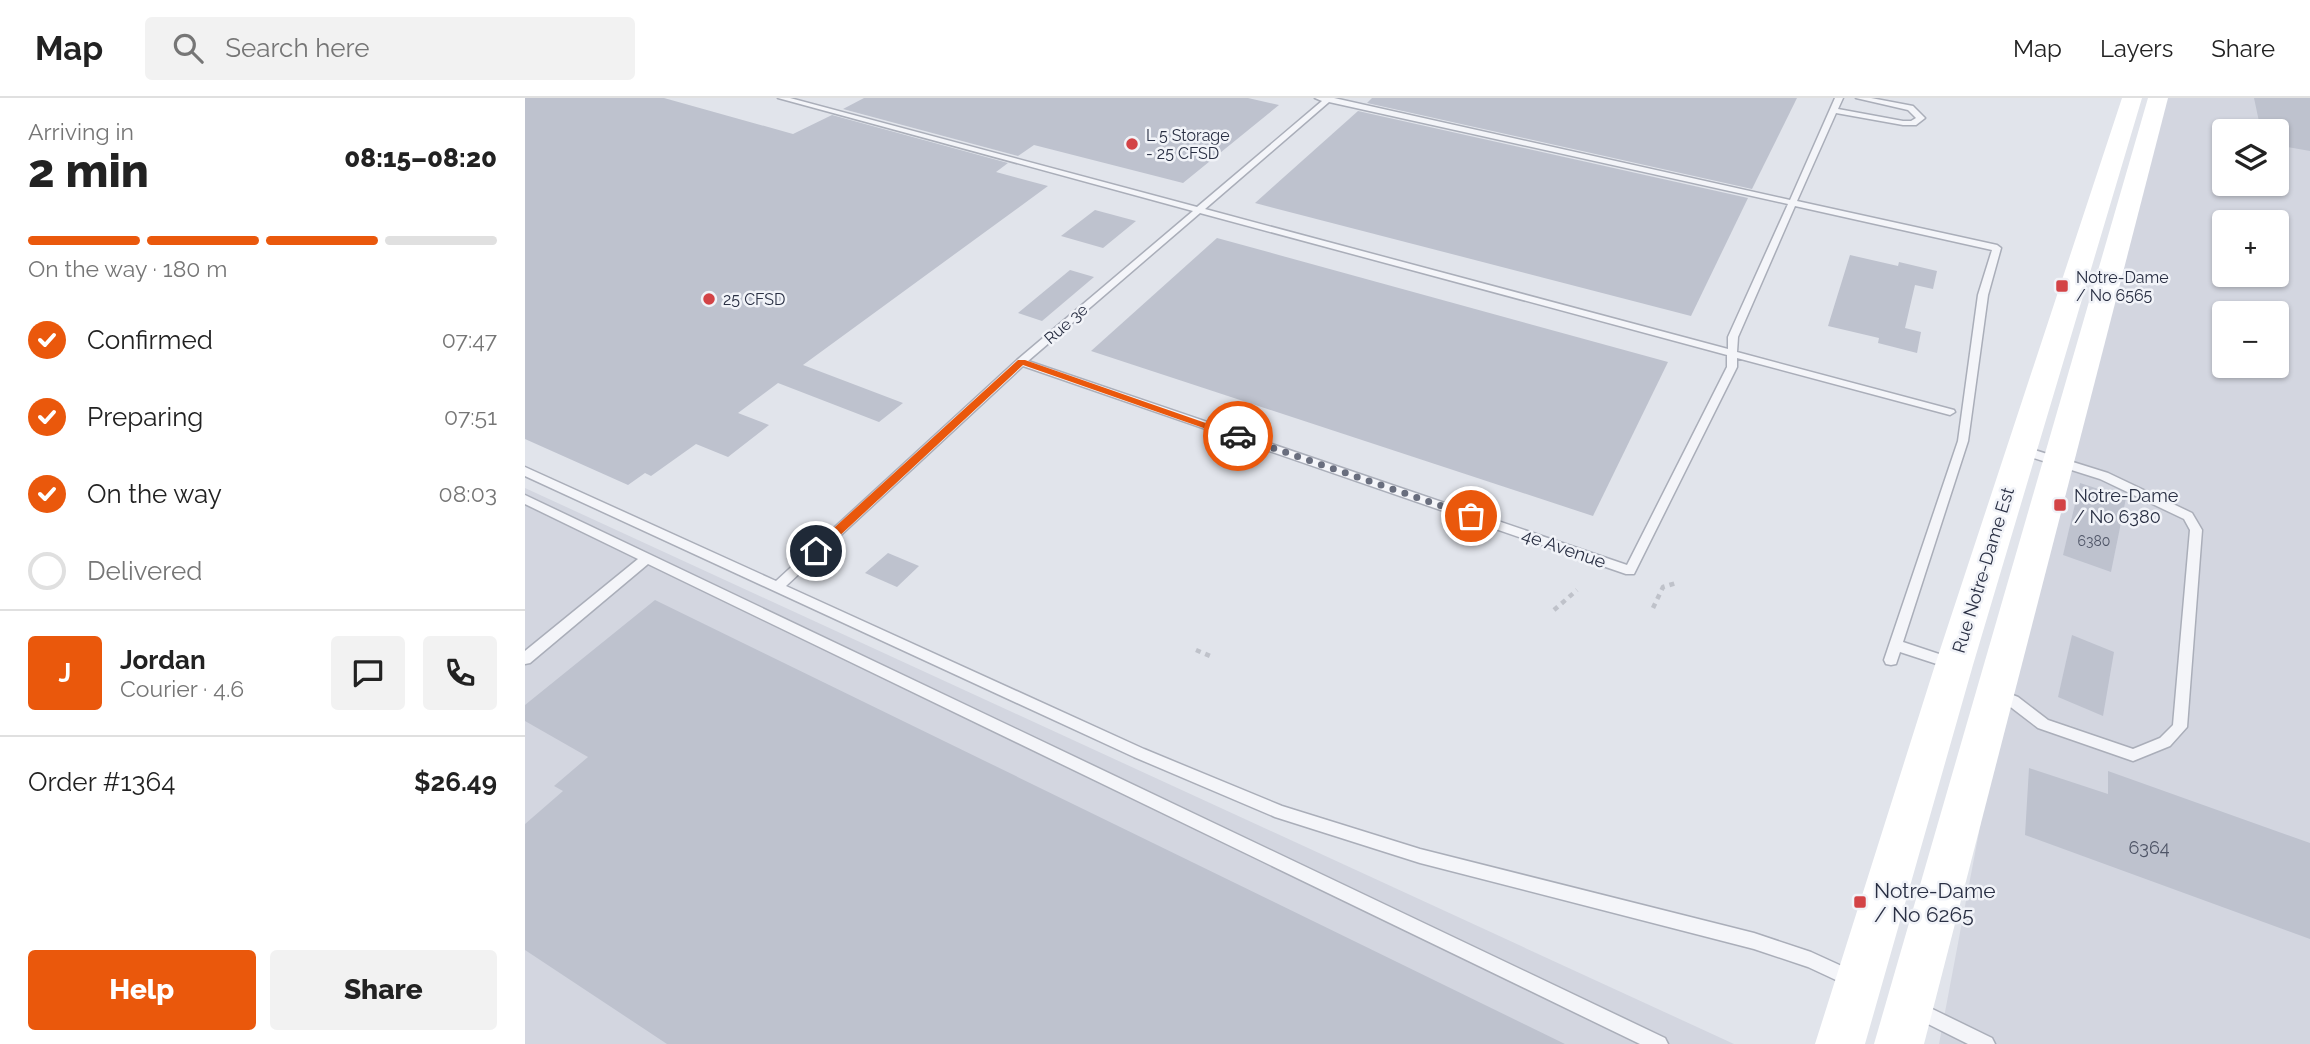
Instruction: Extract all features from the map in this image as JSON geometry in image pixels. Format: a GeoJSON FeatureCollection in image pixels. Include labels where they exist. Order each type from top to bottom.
{"type":"FeatureCollection","features":[{"type":"Feature","properties":{"kind":"main road","name":"Rue Notre-Dame Est"},"geometry":{"type":"LineString","coordinates":[[1887,1004],[1952,671],[2131,98]]}},
{"type":"Feature","properties":{"kind":"main road","name":"Rue Notre-Dame Est"},"geometry":{"type":"LineString","coordinates":[[1840,1044],[1887,1004],[1996,695],[2047,497],[2158,98]]}},
{"type":"Feature","properties":{"kind":"main road"},"geometry":{"type":"LineString","coordinates":[[1952,671],[1996,695]]}},
{"type":"Feature","properties":{"kind":"lane"},"geometry":{"type":"LineString","coordinates":[[782,98],[1950,412]]}},
{"type":"Feature","properties":{"kind":"lane"},"geometry":{"type":"LineString","coordinates":[[808,105],[821,98]]}},
{"type":"Feature","properties":{"kind":"lane"},"geometry":{"type":"LineString","coordinates":[[1630,571],[1732,366],[1733,337],[1839,98]]}},
{"type":"Feature","properties":{"kind":"lane"},"geometry":{"type":"LineString","coordinates":[[1834,110],[1903,123],[1913,123],[1921,118],[1910,108],[1860,98]]}},
{"type":"Feature","properties":{"kind":"lane"},"geometry":{"type":"LineString","coordinates":[[1325,99],[1997,248],[1983,295],[1963,441],[1891,660]]}},
{"type":"Feature","properties":{"kind":"lane","name":"Rue 3e"},"geometry":{"type":"LineString","coordinates":[[778,586],[1021,362],[1325,99]]}},
{"type":"Feature","properties":{"kind":"lane","name":"4e Avenue"},"geometry":{"type":"LineString","coordinates":[[1021,362],[1630,571]]}},
{"type":"Feature","properties":{"kind":"lane"},"geometry":{"type":"LineString","coordinates":[[1996,695],[2013,701],[2043,724],[2133,755],[2165,742],[2180,727],[2196,530],[2188,516],[2104,476],[2022,450]]}},
{"type":"Feature","properties":{"kind":"lane"},"geometry":{"type":"LineString","coordinates":[[525,471],[1139,753],[1280,813],[1433,859],[1754,941],[1811,960],[1887,1004],[1986,1044]]}},
{"type":"Feature","properties":{"kind":"lane"},"geometry":{"type":"LineString","coordinates":[[525,499],[1659,1044]]}},
{"type":"Feature","properties":{"kind":"lane"},"geometry":{"type":"LineString","coordinates":[[525,659],[647,558]]}},
{"type":"Feature","properties":{"kind":"lane"},"geometry":{"type":"LineString","coordinates":[[1896,645],[1952,671]]}},
{"type":"Feature","properties":{"kind":"path"},"geometry":{"type":"LineString","coordinates":[[1653,608],[1663,587],[1676,583]]}},
{"type":"Feature","properties":{"kind":"path"},"geometry":{"type":"LineString","coordinates":[[1553,610],[1577,590]]}},
{"type":"Feature","properties":{"kind":"path"},"geometry":{"type":"LineString","coordinates":[[1196,650],[1210,656]]}},
{"type":"Feature","properties":{"kind":"shaded area"},"geometry":{"type":"Polygon","coordinates":[[[2165,98],[2310,98],[2310,1044],[1939,1044],[2012,657],[2165,98]]]}},
{"type":"Feature","properties":{"kind":"shaded area"},"geometry":{"type":"Polygon","coordinates":[[[525,488],[1734,1044],[525,1044],[525,488]]]}},
{"type":"Feature","properties":{"kind":"building","name":"25 CFSD"},"geometry":{"type":"Polygon","coordinates":[[[525,98],[664,98],[793,134],[832,115],[1008,163],[996,172],[1048,186],[803,365],[903,403],[879,422],[778,383],[738,413],[769,425],[728,457],[696,444],[651,476],[645,473],[628,485],[525,439],[525,98]]]}},
{"type":"Feature","properties":{"kind":"building","name":"L 5 Storage - 25 CFSD"},"geometry":{"type":"Polygon","coordinates":[[[864,98],[1248,98],[1279,105],[1183,183],[1034,145],[1018,156],[843,109],[864,98]]]}},
{"type":"Feature","properties":{"kind":"building"},"geometry":{"type":"Polygon","coordinates":[[[1372,98],[1797,98],[1752,189],[1367,103],[1372,98]]]}},
{"type":"Feature","properties":{"kind":"building"},"geometry":{"type":"Polygon","coordinates":[[[2254,98],[2310,98],[2310,151],[2289,147],[2289,119],[2258,119],[2254,98]]]}},
{"type":"Feature","properties":{"kind":"building"},"geometry":{"type":"Polygon","coordinates":[[[1358,111],[1748,198],[1691,316],[1255,203],[1358,111]]]}},
{"type":"Feature","properties":{"kind":"building"},"geometry":{"type":"Polygon","coordinates":[[[1095,210],[1136,221],[1103,248],[1061,236],[1095,210]]]}},
{"type":"Feature","properties":{"kind":"building"},"geometry":{"type":"Polygon","coordinates":[[[1217,238],[1668,362],[1593,516],[1091,351],[1217,238]]]}},
{"type":"Feature","properties":{"kind":"building"},"geometry":{"type":"Polygon","coordinates":[[[1850,255],[1898,266],[1899,262],[1937,271],[1933,289],[1915,285],[1905,328],[1921,332],[1917,353],[1878,343],[1879,338],[1828,326],[1850,255]]]}},
{"type":"Feature","properties":{"kind":"building"},"geometry":{"type":"Polygon","coordinates":[[[1070,270],[1094,277],[1042,321],[1018,313],[1070,270]]]}},
{"type":"Feature","properties":{"kind":"building"},"geometry":{"type":"Polygon","coordinates":[[[2080,483],[2126,498],[2111,572],[2063,555],[2080,483]]]}},
{"type":"Feature","properties":{"kind":"building"},"geometry":{"type":"Polygon","coordinates":[[[888,553],[919,566],[897,587],[865,573],[888,553]]]}},
{"type":"Feature","properties":{"kind":"building"},"geometry":{"type":"Polygon","coordinates":[[[655,600],[1565,1044],[667,1044],[525,950],[525,824],[563,791],[554,786],[588,757],[525,721],[525,705],[655,600]]]}},
{"type":"Feature","properties":{"kind":"building"},"geometry":{"type":"Polygon","coordinates":[[[2072,635],[2114,652],[2103,716],[2058,697],[2072,635]]]}},
{"type":"Feature","properties":{"kind":"building"},"geometry":{"type":"Polygon","coordinates":[[[2029,768],[2108,794],[2108,771],[2310,843],[2310,939],[2025,835],[2029,768]]]}},
{"type":"Feature","properties":{"kind":"way so far"},"geometry":{"type":"LineString","coordinates":[[1238,436],[1471,516]]}},
{"type":"Feature","properties":{"kind":"place","name":"L 5 Storage - 25 CFSD"},"geometry":{"type":"Point","coordinates":[1132,144]}},
{"type":"Feature","properties":{"kind":"place","name":"Notre-Dame / No 6565"},"geometry":{"type":"Point","coordinates":[2062,286]}},
{"type":"Feature","properties":{"kind":"place","name":"25 CFSD"},"geometry":{"type":"Point","coordinates":[709,299]}},
{"type":"Feature","properties":{"kind":"place","name":"Notre-Dame / No 6380"},"geometry":{"type":"Point","coordinates":[2060,505]}},
{"type":"Feature","properties":{"kind":"place","name":"Notre-Dame / No 6265"},"geometry":{"type":"Point","coordinates":[1860,902]}},
{"type":"Feature","properties":{"kind":"route"},"geometry":{"type":"LineString","coordinates":[[816,551],[1021,362],[1238,436]]}}]}
